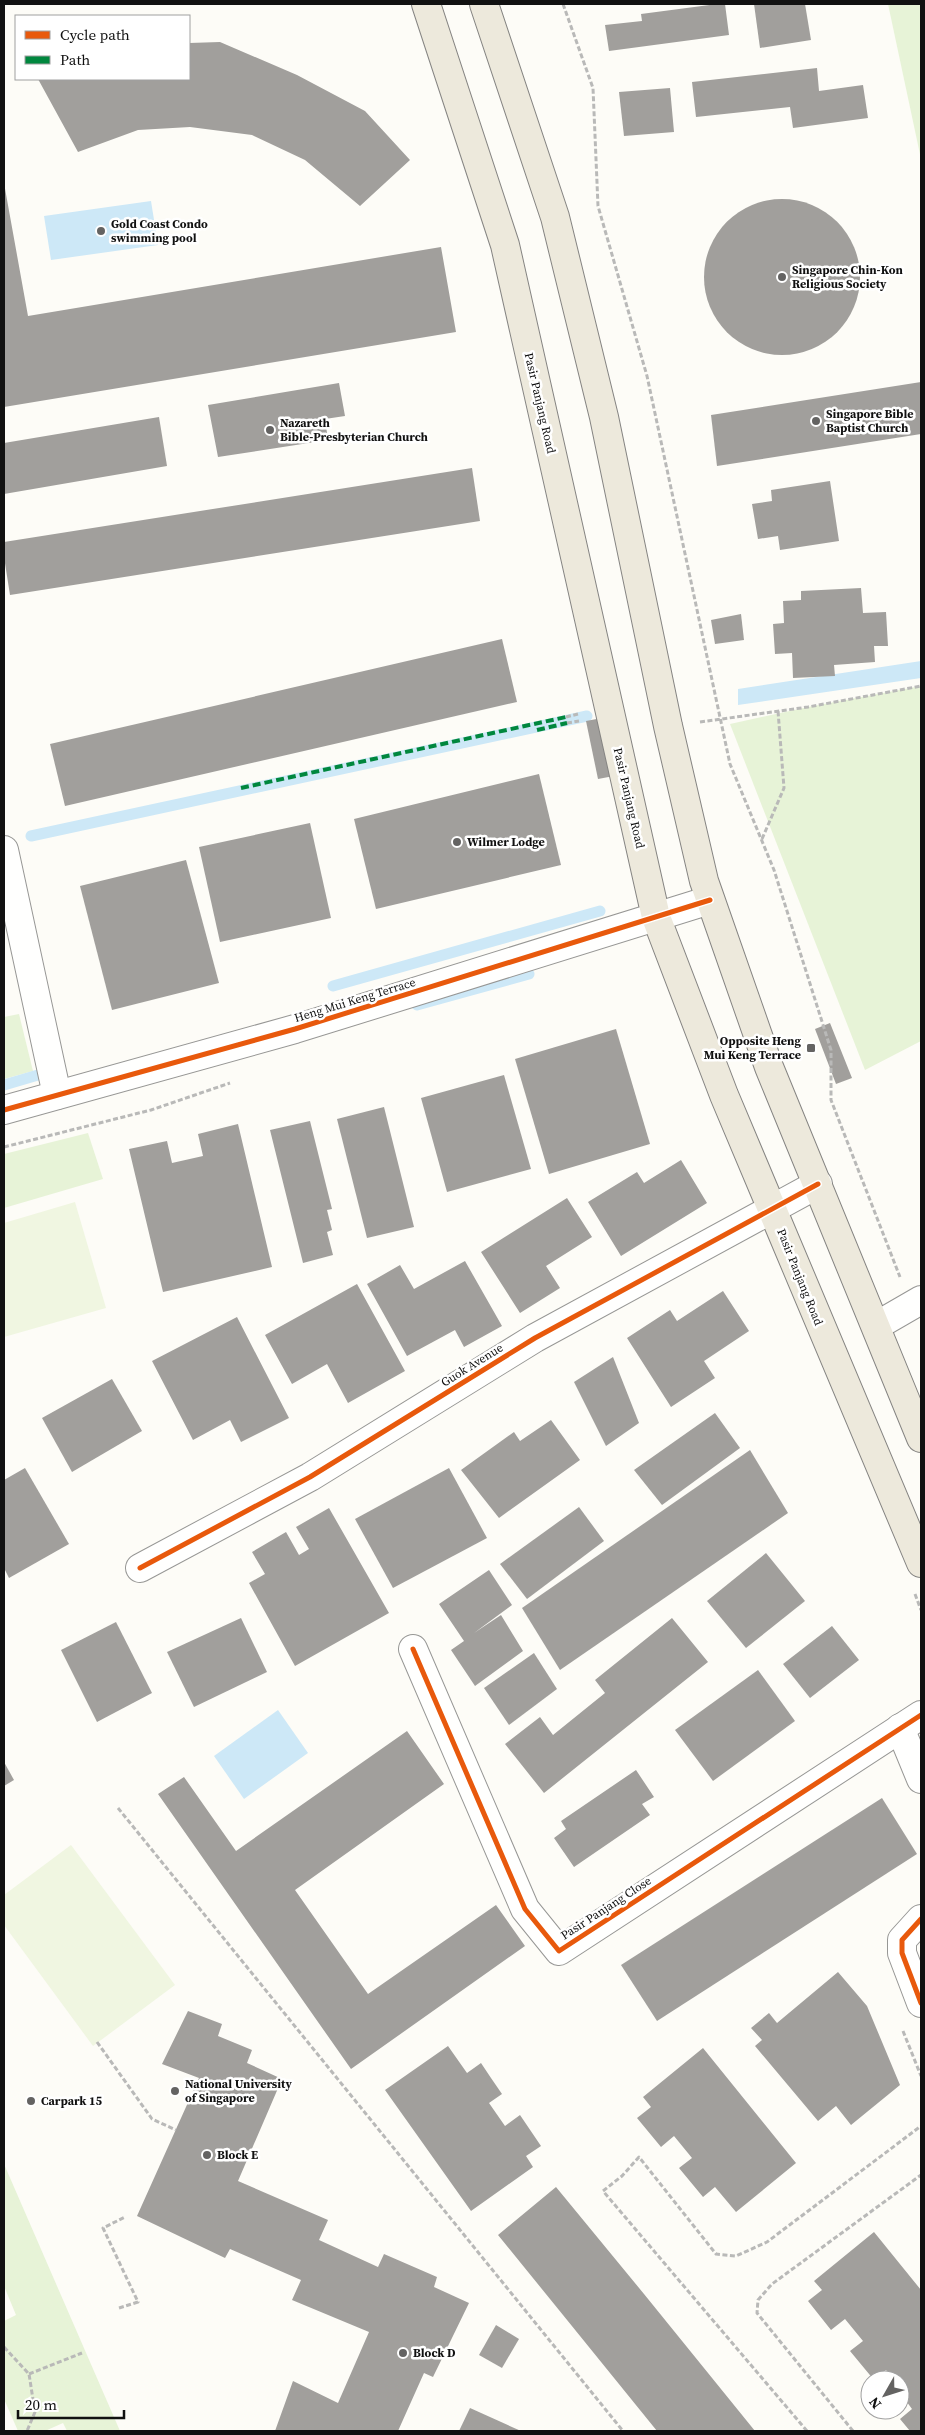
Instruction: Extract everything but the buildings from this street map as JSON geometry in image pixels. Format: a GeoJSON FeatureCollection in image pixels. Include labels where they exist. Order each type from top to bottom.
{"type":"FeatureCollection","features":[{"type":"Feature","properties":{"kind":"main road","name":"Pasir Panjang Road"},"geometry":{"type":"LineString","coordinates":[[426,4],[505,245],[656,917],[724,1095],[921,1563]]}},
{"type":"Feature","properties":{"kind":"main road"},"geometry":{"type":"LineString","coordinates":[[484,4],[555,217],[604,417],[696,855],[769,1067],[921,1438]]}},
{"type":"Feature","properties":{"kind":"street"},"geometry":{"type":"LineString","coordinates":[[4,850],[57,1095]]}},
{"type":"Feature","properties":{"kind":"street","name":"Heng Mui Keng Terrace"},"geometry":{"type":"LineString","coordinates":[[4,1110],[294,1029],[626,928],[710,900]]}},
{"type":"Feature","properties":{"kind":"street","name":"Guok Avenue"},"geometry":{"type":"LineString","coordinates":[[140,1568],[310,1476],[535,1338],[818,1184]]}},
{"type":"Feature","properties":{"kind":"street"},"geometry":{"type":"LineString","coordinates":[[876,1326],[916,1303]]}},
{"type":"Feature","properties":{"kind":"street","name":"Pasir Panjang Close"},"geometry":{"type":"LineString","coordinates":[[413,1649],[525,1909],[559,1951],[911,1722]]}},
{"type":"Feature","properties":{"kind":"street"},"geometry":{"type":"LineString","coordinates":[[911,1722],[921,1779]]}},
{"type":"Feature","properties":{"kind":"street"},"geometry":{"type":"LineString","coordinates":[[921,1919],[902,1940],[902,1952],[921,2003]]}},
{"type":"Feature","properties":{"kind":"path"},"geometry":{"type":"LineString","coordinates":[[563,4],[593,88],[598,206],[647,376],[719,720],[730,764],[774,870],[831,1050],[830,1100],[916,1303]]}},
{"type":"Feature","properties":{"kind":"path"},"geometry":{"type":"LineString","coordinates":[[719,720],[921,686]]}},
{"type":"Feature","properties":{"kind":"path"},"geometry":{"type":"LineString","coordinates":[[762,839],[784,788],[778,710]]}},
{"type":"Feature","properties":{"kind":"path"},"geometry":{"type":"LineString","coordinates":[[118,1808],[623,2431]]}},
{"type":"Feature","properties":{"kind":"path"},"geometry":{"type":"LineString","coordinates":[[98,2042],[152,2119],[176,2130]]}},
{"type":"Feature","properties":{"kind":"path"},"geometry":{"type":"LineString","coordinates":[[807,2431],[602,2191],[622,2176],[640,2157],[716,2254],[736,2256],[768,2242],[921,2126]]}},
{"type":"Feature","properties":{"kind":"path"},"geometry":{"type":"LineString","coordinates":[[854,2431],[756,2312],[758,2300],[772,2284],[921,2175]]}},
{"type":"Feature","properties":{"kind":"path"},"geometry":{"type":"LineString","coordinates":[[119,2308],[138,2302],[103,2228],[125,2217]]}},
{"type":"Feature","properties":{"kind":"path"},"geometry":{"type":"LineString","coordinates":[[4,2347],[28,2374],[36,2412],[27,2431]]}},
{"type":"Feature","properties":{"kind":"path"},"geometry":{"type":"LineString","coordinates":[[28,2374],[82,2354]]}},
{"type":"Feature","properties":{"kind":"green space"},"geometry":{"type":"Polygon","coordinates":[[[888,4],[921,4],[921,159],[888,4]]]}},
{"type":"Feature","properties":{"kind":"green space"},"geometry":{"type":"Polygon","coordinates":[[[921,686],[921,1041],[865,1070],[730,724],[921,686]]]}},
{"type":"Feature","properties":{"kind":"green space"},"geometry":{"type":"Polygon","coordinates":[[[19,1014],[33,1071],[4,1079],[4,1017],[19,1014]]]}},
{"type":"Feature","properties":{"kind":"green space"},"geometry":{"type":"Polygon","coordinates":[[[88,1133],[103,1179],[4,1208],[4,1154],[88,1133]]]}},
{"type":"Feature","properties":{"kind":"green space"},"geometry":{"type":"Polygon","coordinates":[[[75,1202],[106,1308],[4,1337],[4,1223],[75,1202]]]}},
{"type":"Feature","properties":{"kind":"green space"},"geometry":{"type":"Polygon","coordinates":[[[71,1845],[175,1985],[93,2046],[4,1925],[4,1895],[71,1845]]]}},
{"type":"Feature","properties":{"kind":"green space"},"geometry":{"type":"Polygon","coordinates":[[[4,2164],[120,2431],[67,2431],[63,2423],[45,2431],[18,2431],[4,2399],[4,2321],[16,2315],[4,2286],[4,2164]]]}},
{"type":"Feature","properties":{"kind":"water","name":"Gold Coast Condo swimming pool"},"geometry":{"type":"Polygon","coordinates":[[[151,201],[158,245],[51,260],[44,216],[151,201]]]}},
{"type":"Feature","properties":{"kind":"water"},"geometry":{"type":"Polygon","coordinates":[[[921,661],[921,678],[738,705],[738,689],[921,661]]]}},
{"type":"Feature","properties":{"kind":"water"},"geometry":{"type":"Polygon","coordinates":[[[278,1710],[308,1753],[244,1799],[214,1756],[278,1710]]]}},
{"type":"Feature","properties":{"kind":"waterway"},"geometry":{"type":"LineString","coordinates":[[31,836],[587,716]]}},
{"type":"Feature","properties":{"kind":"waterway"},"geometry":{"type":"LineString","coordinates":[[333,986],[600,911]]}},
{"type":"Feature","properties":{"kind":"waterway"},"geometry":{"type":"LineString","coordinates":[[417,1005],[529,974]]}},
{"type":"Feature","properties":{"kind":"waterway"},"geometry":{"type":"LineString","coordinates":[[4,1085],[38,1075]]}},
{"type":"Feature","properties":{"kind":"marked path"},"geometry":{"type":"LineString","coordinates":[[241,788],[566,717]]}},
{"type":"Feature","properties":{"kind":"marked path"},"geometry":{"type":"LineString","coordinates":[[537,730],[567,723]]}},
{"type":"Feature","properties":{"kind":"cycle path"},"geometry":{"type":"LineString","coordinates":[[4,1110],[295,1029],[710,900]]}},
{"type":"Feature","properties":{"kind":"cycle path"},"geometry":{"type":"LineString","coordinates":[[140,1568],[310,1477],[535,1338],[818,1184]]}},
{"type":"Feature","properties":{"kind":"cycle path"},"geometry":{"type":"LineString","coordinates":[[413,1649],[525,1909],[559,1951],[921,1715]]}},
{"type":"Feature","properties":{"kind":"cycle path"},"geometry":{"type":"LineString","coordinates":[[921,1919],[902,1940],[902,1953],[921,2003]]}},
{"type":"Feature","properties":{"kind":"place","name":"Gold Coast Condo swimming pool"},"geometry":{"type":"Point","coordinates":[101,231]}},
{"type":"Feature","properties":{"kind":"place","name":"Singapore Chin-Kon Religious Society"},"geometry":{"type":"Point","coordinates":[782,277]}},
{"type":"Feature","properties":{"kind":"place","name":"Singapore Bible Baptist Church"},"geometry":{"type":"Point","coordinates":[816,421]}},
{"type":"Feature","properties":{"kind":"place","name":"Nazareth Bible-Presbyterian Church"},"geometry":{"type":"Point","coordinates":[270,430]}},
{"type":"Feature","properties":{"kind":"place","name":"Wilmer Lodge"},"geometry":{"type":"Point","coordinates":[457,842]}},
{"type":"Feature","properties":{"kind":"place","name":"Opposite Heng Mui Keng Terrace"},"geometry":{"type":"Point","coordinates":[811,1048]}},
{"type":"Feature","properties":{"kind":"place","name":"National University of Singapore"},"geometry":{"type":"Point","coordinates":[175,2091]}},
{"type":"Feature","properties":{"kind":"place","name":"Carpark 15"},"geometry":{"type":"Point","coordinates":[31,2101]}},
{"type":"Feature","properties":{"kind":"place","name":"Block E"},"geometry":{"type":"Point","coordinates":[207,2155]}},
{"type":"Feature","properties":{"kind":"place","name":"Block D"},"geometry":{"type":"Point","coordinates":[403,2353]}}]}
